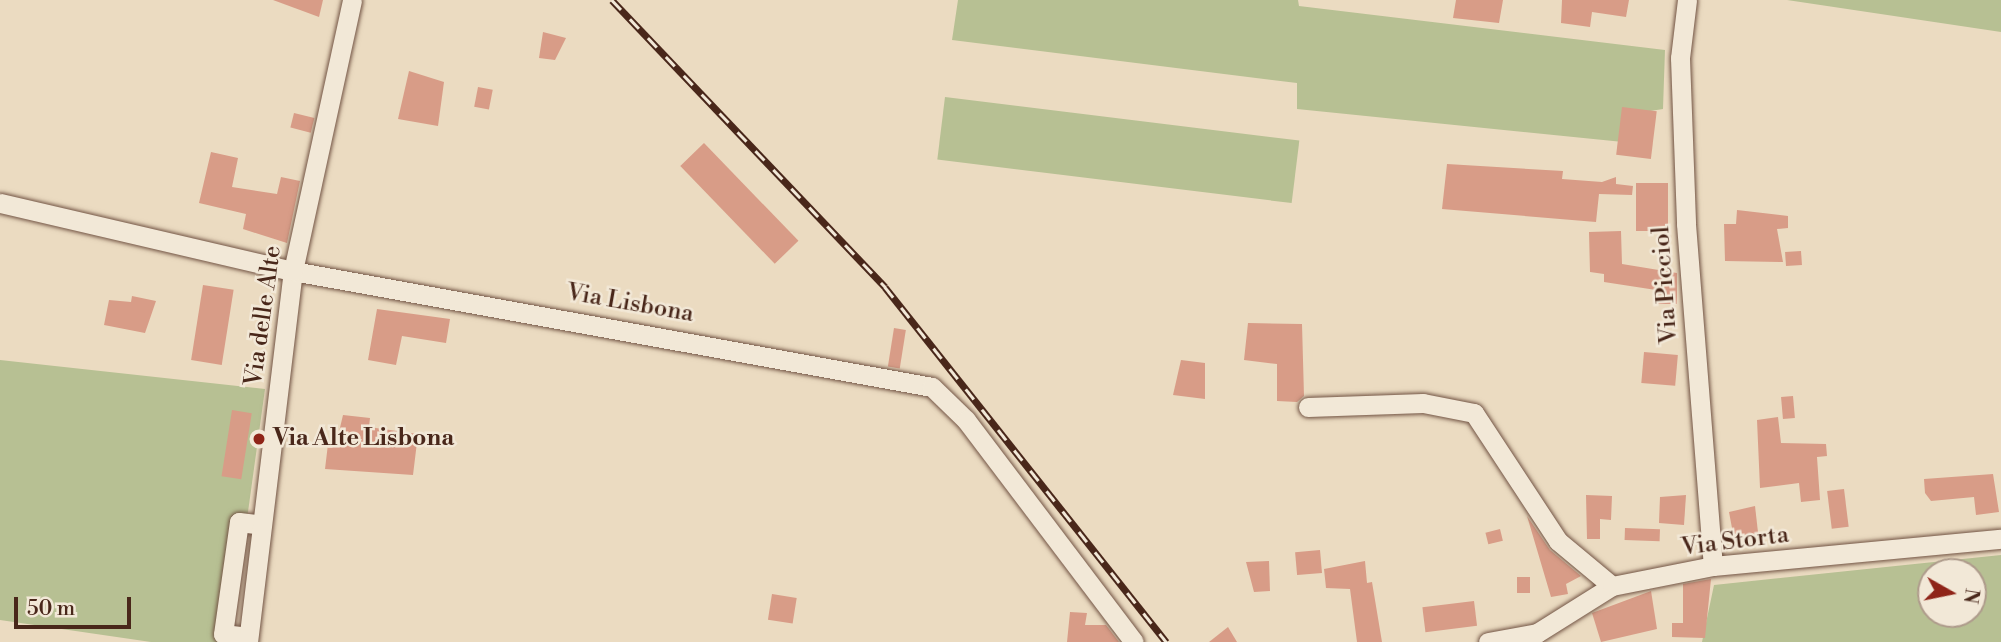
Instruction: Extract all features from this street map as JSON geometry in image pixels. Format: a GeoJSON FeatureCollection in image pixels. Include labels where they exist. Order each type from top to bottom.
{"type":"FeatureCollection","features":[{"type":"Feature","properties":{"kind":"street","name":"Via delle Alte"},"geometry":{"type":"LineString","coordinates":[[248,640],[293,271],[352,0]]}},
{"type":"Feature","properties":{"kind":"street","name":"Via Picciol"},"geometry":{"type":"LineString","coordinates":[[1687,0],[1680,58],[1686,224],[1713,566]]}},
{"type":"Feature","properties":{"kind":"street","name":"Via Lisbona"},"geometry":{"type":"LineString","coordinates":[[0,203],[293,271],[932,387],[966,420],[1134,642]]}},
{"type":"Feature","properties":{"kind":"street"},"geometry":{"type":"LineString","coordinates":[[1308,407],[1423,403],[1474,413],[1558,541],[1612,586]]}},
{"type":"Feature","properties":{"kind":"street","name":"Via Storta"},"geometry":{"type":"LineString","coordinates":[[1488,642],[1537,632],[1612,586],[1713,566],[2001,539]]}},
{"type":"Feature","properties":{"kind":"green space"},"geometry":{"type":"Polygon","coordinates":[[[958,0],[1298,0],[1299,6],[1665,50],[1663,109],[1625,115],[1623,142],[1297,109],[1297,83],[952,40],[958,0]]]}},
{"type":"Feature","properties":{"kind":"green space"},"geometry":{"type":"Polygon","coordinates":[[[1787,0],[2001,0],[2001,32],[1787,0]]]}},
{"type":"Feature","properties":{"kind":"green space"},"geometry":{"type":"Polygon","coordinates":[[[945,97],[1299,141],[1292,203],[937,160],[945,97]]]}},
{"type":"Feature","properties":{"kind":"green space"},"geometry":{"type":"Polygon","coordinates":[[[0,360],[265,389],[230,642],[151,642],[0,620],[0,360]]]}},
{"type":"Feature","properties":{"kind":"green space"},"geometry":{"type":"Polygon","coordinates":[[[2001,555],[2001,642],[1702,642],[1714,585],[1917,564],[1917,628],[1987,628],[1987,558],[1972,558],[2001,555]]]}},
{"type":"Feature","properties":{"kind":"building"},"geometry":{"type":"Polygon","coordinates":[[[273,0],[323,0],[319,17],[273,0]]]}},
{"type":"Feature","properties":{"kind":"building"},"geometry":{"type":"Polygon","coordinates":[[[1456,0],[1503,0],[1499,23],[1453,18],[1456,0]]]}},
{"type":"Feature","properties":{"kind":"building"},"geometry":{"type":"Polygon","coordinates":[[[1562,0],[1629,0],[1626,17],[1592,12],[1590,27],[1561,23],[1562,0]]]}},
{"type":"Feature","properties":{"kind":"building"},"geometry":{"type":"Polygon","coordinates":[[[543,32],[566,38],[555,60],[539,58],[543,32]]]}},
{"type":"Feature","properties":{"kind":"building"},"geometry":{"type":"Polygon","coordinates":[[[409,71],[444,82],[438,126],[398,119],[409,71]]]}},
{"type":"Feature","properties":{"kind":"building"},"geometry":{"type":"Polygon","coordinates":[[[478,87],[493,90],[489,109],[474,107],[478,87]]]}},
{"type":"Feature","properties":{"kind":"building"},"geometry":{"type":"Polygon","coordinates":[[[1622,107],[1657,111],[1651,159],[1616,155],[1622,107]]]}},
{"type":"Feature","properties":{"kind":"building"},"geometry":{"type":"Polygon","coordinates":[[[294,113],[314,118],[311,133],[290,128],[294,113]]]}},
{"type":"Feature","properties":{"kind":"building"},"geometry":{"type":"Polygon","coordinates":[[[704,143],[798,241],[775,264],[680,166],[704,143]]]}},
{"type":"Feature","properties":{"kind":"building"},"geometry":{"type":"Polygon","coordinates":[[[211,152],[238,158],[232,187],[277,194],[281,177],[300,181],[287,243],[243,229],[246,214],[199,203],[211,152]]]}},
{"type":"Feature","properties":{"kind":"building"},"geometry":{"type":"Polygon","coordinates":[[[1447,164],[1563,171],[1562,179],[1602,182],[1616,177],[1616,184],[1633,186],[1632,195],[1599,194],[1596,222],[1442,209],[1447,164]]]}},
{"type":"Feature","properties":{"kind":"building"},"geometry":{"type":"Polygon","coordinates":[[[1636,183],[1668,183],[1668,231],[1636,231],[1636,183]]]}},
{"type":"Feature","properties":{"kind":"building"},"geometry":{"type":"Polygon","coordinates":[[[1737,210],[1788,216],[1788,228],[1777,229],[1783,262],[1725,261],[1724,224],[1736,224],[1737,210]]]}},
{"type":"Feature","properties":{"kind":"building"},"geometry":{"type":"Polygon","coordinates":[[[1621,231],[1622,264],[1677,273],[1677,304],[1655,304],[1656,290],[1604,282],[1604,274],[1590,272],[1589,232],[1621,231]]]}},
{"type":"Feature","properties":{"kind":"building"},"geometry":{"type":"Polygon","coordinates":[[[1801,251],[1802,265],[1786,266],[1785,252],[1801,251]]]}},
{"type":"Feature","properties":{"kind":"building"},"geometry":{"type":"Polygon","coordinates":[[[203,285],[234,290],[222,365],[191,360],[203,285]]]}},
{"type":"Feature","properties":{"kind":"building"},"geometry":{"type":"Polygon","coordinates":[[[132,296],[156,301],[145,333],[104,325],[109,300],[131,302],[132,296]]]}},
{"type":"Feature","properties":{"kind":"building"},"geometry":{"type":"Polygon","coordinates":[[[377,309],[450,319],[446,343],[402,336],[396,365],[368,360],[377,309]]]}},
{"type":"Feature","properties":{"kind":"building"},"geometry":{"type":"Polygon","coordinates":[[[1248,323],[1302,324],[1304,396],[1297,402],[1277,401],[1277,364],[1244,360],[1248,323]]]}},
{"type":"Feature","properties":{"kind":"building"},"geometry":{"type":"Polygon","coordinates":[[[894,328],[906,330],[900,368],[888,367],[894,328]]]}},
{"type":"Feature","properties":{"kind":"building"},"geometry":{"type":"Polygon","coordinates":[[[1644,352],[1678,355],[1675,386],[1641,383],[1644,352]]]}},
{"type":"Feature","properties":{"kind":"building"},"geometry":{"type":"Polygon","coordinates":[[[1181,360],[1205,363],[1205,399],[1173,395],[1181,360]]]}},
{"type":"Feature","properties":{"kind":"building"},"geometry":{"type":"Polygon","coordinates":[[[1793,396],[1795,418],[1783,419],[1781,397],[1793,396]]]}},
{"type":"Feature","properties":{"kind":"building"},"geometry":{"type":"Polygon","coordinates":[[[232,410],[252,413],[241,479],[222,476],[232,410]]]}},
{"type":"Feature","properties":{"kind":"building"},"geometry":{"type":"Polygon","coordinates":[[[343,415],[370,418],[369,427],[418,434],[413,475],[325,469],[328,444],[338,436],[343,415]]]}},
{"type":"Feature","properties":{"kind":"building"},"geometry":{"type":"Polygon","coordinates":[[[1778,417],[1781,443],[1826,444],[1827,456],[1817,457],[1820,500],[1801,502],[1799,483],[1760,488],[1757,420],[1778,417]]]}},
{"type":"Feature","properties":{"kind":"building"},"geometry":{"type":"Polygon","coordinates":[[[1993,474],[1999,512],[1976,515],[1974,497],[1931,501],[1925,493],[1924,479],[1993,474]]]}},
{"type":"Feature","properties":{"kind":"building"},"geometry":{"type":"Polygon","coordinates":[[[1844,489],[1849,527],[1832,529],[1827,491],[1844,489]]]}},
{"type":"Feature","properties":{"kind":"building"},"geometry":{"type":"Polygon","coordinates":[[[1586,495],[1612,496],[1611,520],[1600,519],[1600,539],[1587,539],[1586,495]]]}},
{"type":"Feature","properties":{"kind":"building"},"geometry":{"type":"Polygon","coordinates":[[[1686,495],[1684,525],[1659,523],[1660,497],[1686,495]]]}},
{"type":"Feature","properties":{"kind":"building"},"geometry":{"type":"Polygon","coordinates":[[[1755,506],[1759,541],[1735,544],[1729,512],[1755,506]]]}},
{"type":"Feature","properties":{"kind":"building"},"geometry":{"type":"Polygon","coordinates":[[[1527,516],[1550,550],[1581,576],[1566,584],[1568,594],[1551,597],[1527,516]]]}},
{"type":"Feature","properties":{"kind":"building"},"geometry":{"type":"Polygon","coordinates":[[[1625,528],[1660,529],[1660,541],[1625,540],[1625,528]]]}},
{"type":"Feature","properties":{"kind":"building"},"geometry":{"type":"Polygon","coordinates":[[[1500,529],[1503,541],[1488,544],[1485,533],[1500,529]]]}},
{"type":"Feature","properties":{"kind":"building"},"geometry":{"type":"Polygon","coordinates":[[[1320,550],[1322,573],[1297,575],[1295,552],[1320,550]]]}},
{"type":"Feature","properties":{"kind":"building"},"geometry":{"type":"Polygon","coordinates":[[[1269,561],[1270,591],[1254,592],[1246,562],[1269,561]]]}},
{"type":"Feature","properties":{"kind":"building"},"geometry":{"type":"Polygon","coordinates":[[[1365,561],[1367,583],[1372,582],[1382,642],[1357,642],[1350,589],[1326,588],[1324,569],[1365,561]]]}},
{"type":"Feature","properties":{"kind":"building"},"geometry":{"type":"Polygon","coordinates":[[[1517,577],[1530,577],[1530,593],[1517,593],[1517,577]]]}},
{"type":"Feature","properties":{"kind":"building"},"geometry":{"type":"Polygon","coordinates":[[[1711,579],[1705,638],[1672,637],[1672,623],[1683,623],[1683,584],[1711,579]]]}},
{"type":"Feature","properties":{"kind":"building"},"geometry":{"type":"Polygon","coordinates":[[[1651,591],[1657,629],[1601,642],[1592,613],[1651,591]]]}},
{"type":"Feature","properties":{"kind":"building"},"geometry":{"type":"Polygon","coordinates":[[[772,594],[797,598],[793,624],[768,620],[772,594]]]}},
{"type":"Feature","properties":{"kind":"building"},"geometry":{"type":"Polygon","coordinates":[[[1474,601],[1477,626],[1425,632],[1422,607],[1474,601]]]}},
{"type":"Feature","properties":{"kind":"building"},"geometry":{"type":"Polygon","coordinates":[[[1070,612],[1087,613],[1085,625],[1106,625],[1119,642],[1067,642],[1070,612]]]}},
{"type":"Feature","properties":{"kind":"building"},"geometry":{"type":"Polygon","coordinates":[[[1228,627],[1237,642],[1209,642],[1228,627]]]}},
{"type":"Feature","properties":{"kind":"railway"},"geometry":{"type":"LineString","coordinates":[[612,0],[885,287],[1166,642]]}},
{"type":"Feature","properties":{"kind":"place","name":"Via Alte Lisbona"},"geometry":{"type":"Point","coordinates":[259,439]}}]}
